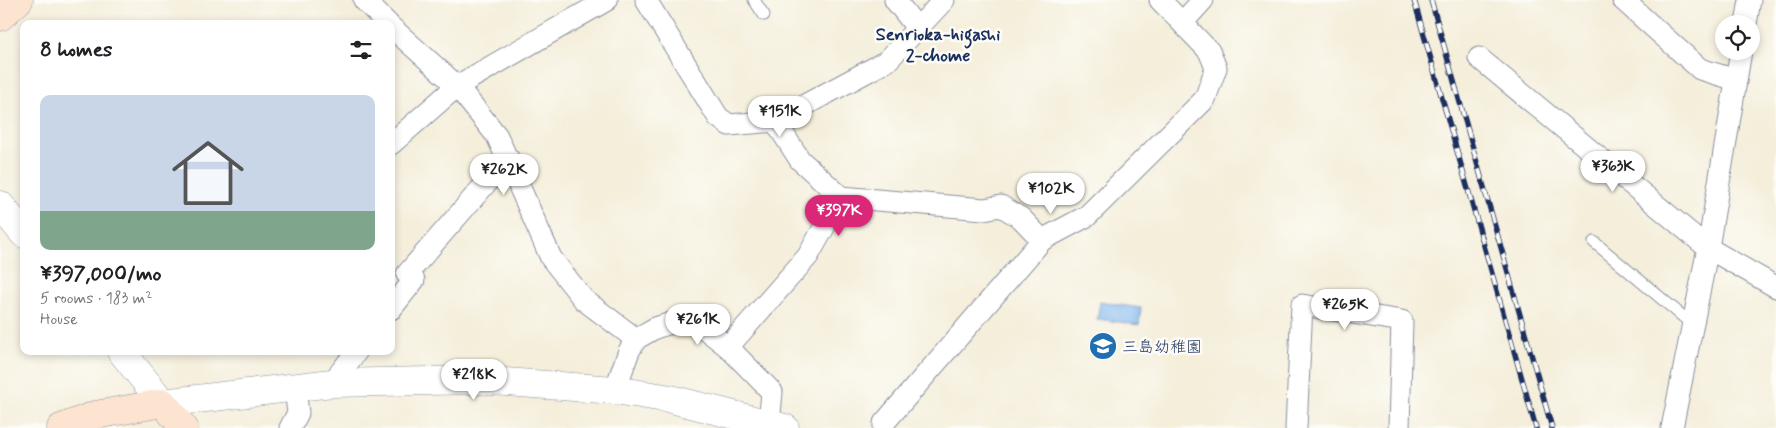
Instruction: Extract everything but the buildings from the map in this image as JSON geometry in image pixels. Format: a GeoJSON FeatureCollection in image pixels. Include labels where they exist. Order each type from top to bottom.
{"type":"FeatureCollection","features":[{"type":"Feature","properties":{"kind":"main road"},"geometry":{"type":"LineString","coordinates":[[61,428],[95,415],[163,403],[184,428]]}},
{"type":"Feature","properties":{"kind":"street"},"geometry":{"type":"LineString","coordinates":[[364,0],[384,20]]}},
{"type":"Feature","properties":{"kind":"street"},"geometry":{"type":"LineString","coordinates":[[395,140],[457,86],[607,0]]}},
{"type":"Feature","properties":{"kind":"street"},"geometry":{"type":"LineString","coordinates":[[646,0],[718,117],[729,125],[775,121],[887,61],[944,0]]}},
{"type":"Feature","properties":{"kind":"street"},"geometry":{"type":"LineString","coordinates":[[895,0],[918,29]]}},
{"type":"Feature","properties":{"kind":"street"},"geometry":{"type":"LineString","coordinates":[[884,428],[884,423],[1042,240],[1087,216],[1205,99],[1216,68],[1210,51],[1160,0]]}},
{"type":"Feature","properties":{"kind":"street"},"geometry":{"type":"LineString","coordinates":[[1183,22],[1204,0]]}},
{"type":"Feature","properties":{"kind":"street"},"geometry":{"type":"LineString","coordinates":[[1624,0],[1700,69],[1736,80]]}},
{"type":"Feature","properties":{"kind":"street"},"geometry":{"type":"LineString","coordinates":[[1748,15],[1750,0]]}},
{"type":"Feature","properties":{"kind":"street"},"geometry":{"type":"LineString","coordinates":[[395,31],[457,86],[498,136],[551,258],[584,300],[636,339]]}},
{"type":"Feature","properties":{"kind":"street"},"geometry":{"type":"LineString","coordinates":[[1479,58],[1708,248],[1776,288]]}},
{"type":"Feature","properties":{"kind":"street"},"geometry":{"type":"LineString","coordinates":[[1672,428],[1708,248],[1739,60]]}},
{"type":"Feature","properties":{"kind":"street"},"geometry":{"type":"LineString","coordinates":[[775,121],[800,160],[841,197],[984,209],[1001,206],[1021,218],[1042,240]]}},
{"type":"Feature","properties":{"kind":"street"},"geometry":{"type":"LineString","coordinates":[[395,304],[414,280],[407,274],[508,158]]}},
{"type":"Feature","properties":{"kind":"street"},"geometry":{"type":"LineString","coordinates":[[728,347],[808,256],[841,197]]}},
{"type":"Feature","properties":{"kind":"street"},"geometry":{"type":"LineString","coordinates":[[0,205],[20,229]]}},
{"type":"Feature","properties":{"kind":"street"},"geometry":{"type":"LineString","coordinates":[[1296,428],[1302,306],[1402,321],[1399,428]]}},
{"type":"Feature","properties":{"kind":"street"},"geometry":{"type":"LineString","coordinates":[[124,355],[163,403],[332,383],[477,380],[615,390],[671,399],[773,427],[772,392],[728,347],[700,325],[678,321],[655,328],[636,339],[629,351],[615,390]]}},
{"type":"Feature","properties":{"kind":"street"},"geometry":{"type":"LineString","coordinates":[[332,383],[354,355]]}},
{"type":"Feature","properties":{"kind":"street"},"geometry":{"type":"LineString","coordinates":[[290,428],[298,413],[295,388]]}},
{"type":"Feature","properties":{"kind":"lane"},"geometry":{"type":"LineString","coordinates":[[754,0],[764,15]]}},
{"type":"Feature","properties":{"kind":"lane"},"geometry":{"type":"LineString","coordinates":[[1594,242],[1693,325]]}},
{"type":"Feature","properties":{"kind":"water"},"geometry":{"type":"Polygon","coordinates":[[[1100,302],[1141,308],[1139,325],[1097,319],[1100,302]]]}},
{"type":"Feature","properties":{"kind":"railway"},"geometry":{"type":"LineString","coordinates":[[1414,0],[1536,428]]}},
{"type":"Feature","properties":{"kind":"railway"},"geometry":{"type":"LineString","coordinates":[[1431,0],[1552,428]]}},
{"type":"Feature","properties":{"kind":"place","name":"三島幼稚園"},"geometry":{"type":"Point","coordinates":[1103,346]}},
{"type":"Feature","properties":{"kind":"district","name":"Senrioka-higashi 2-chome"},"geometry":{"type":"Point","coordinates":[938,44]}}]}
